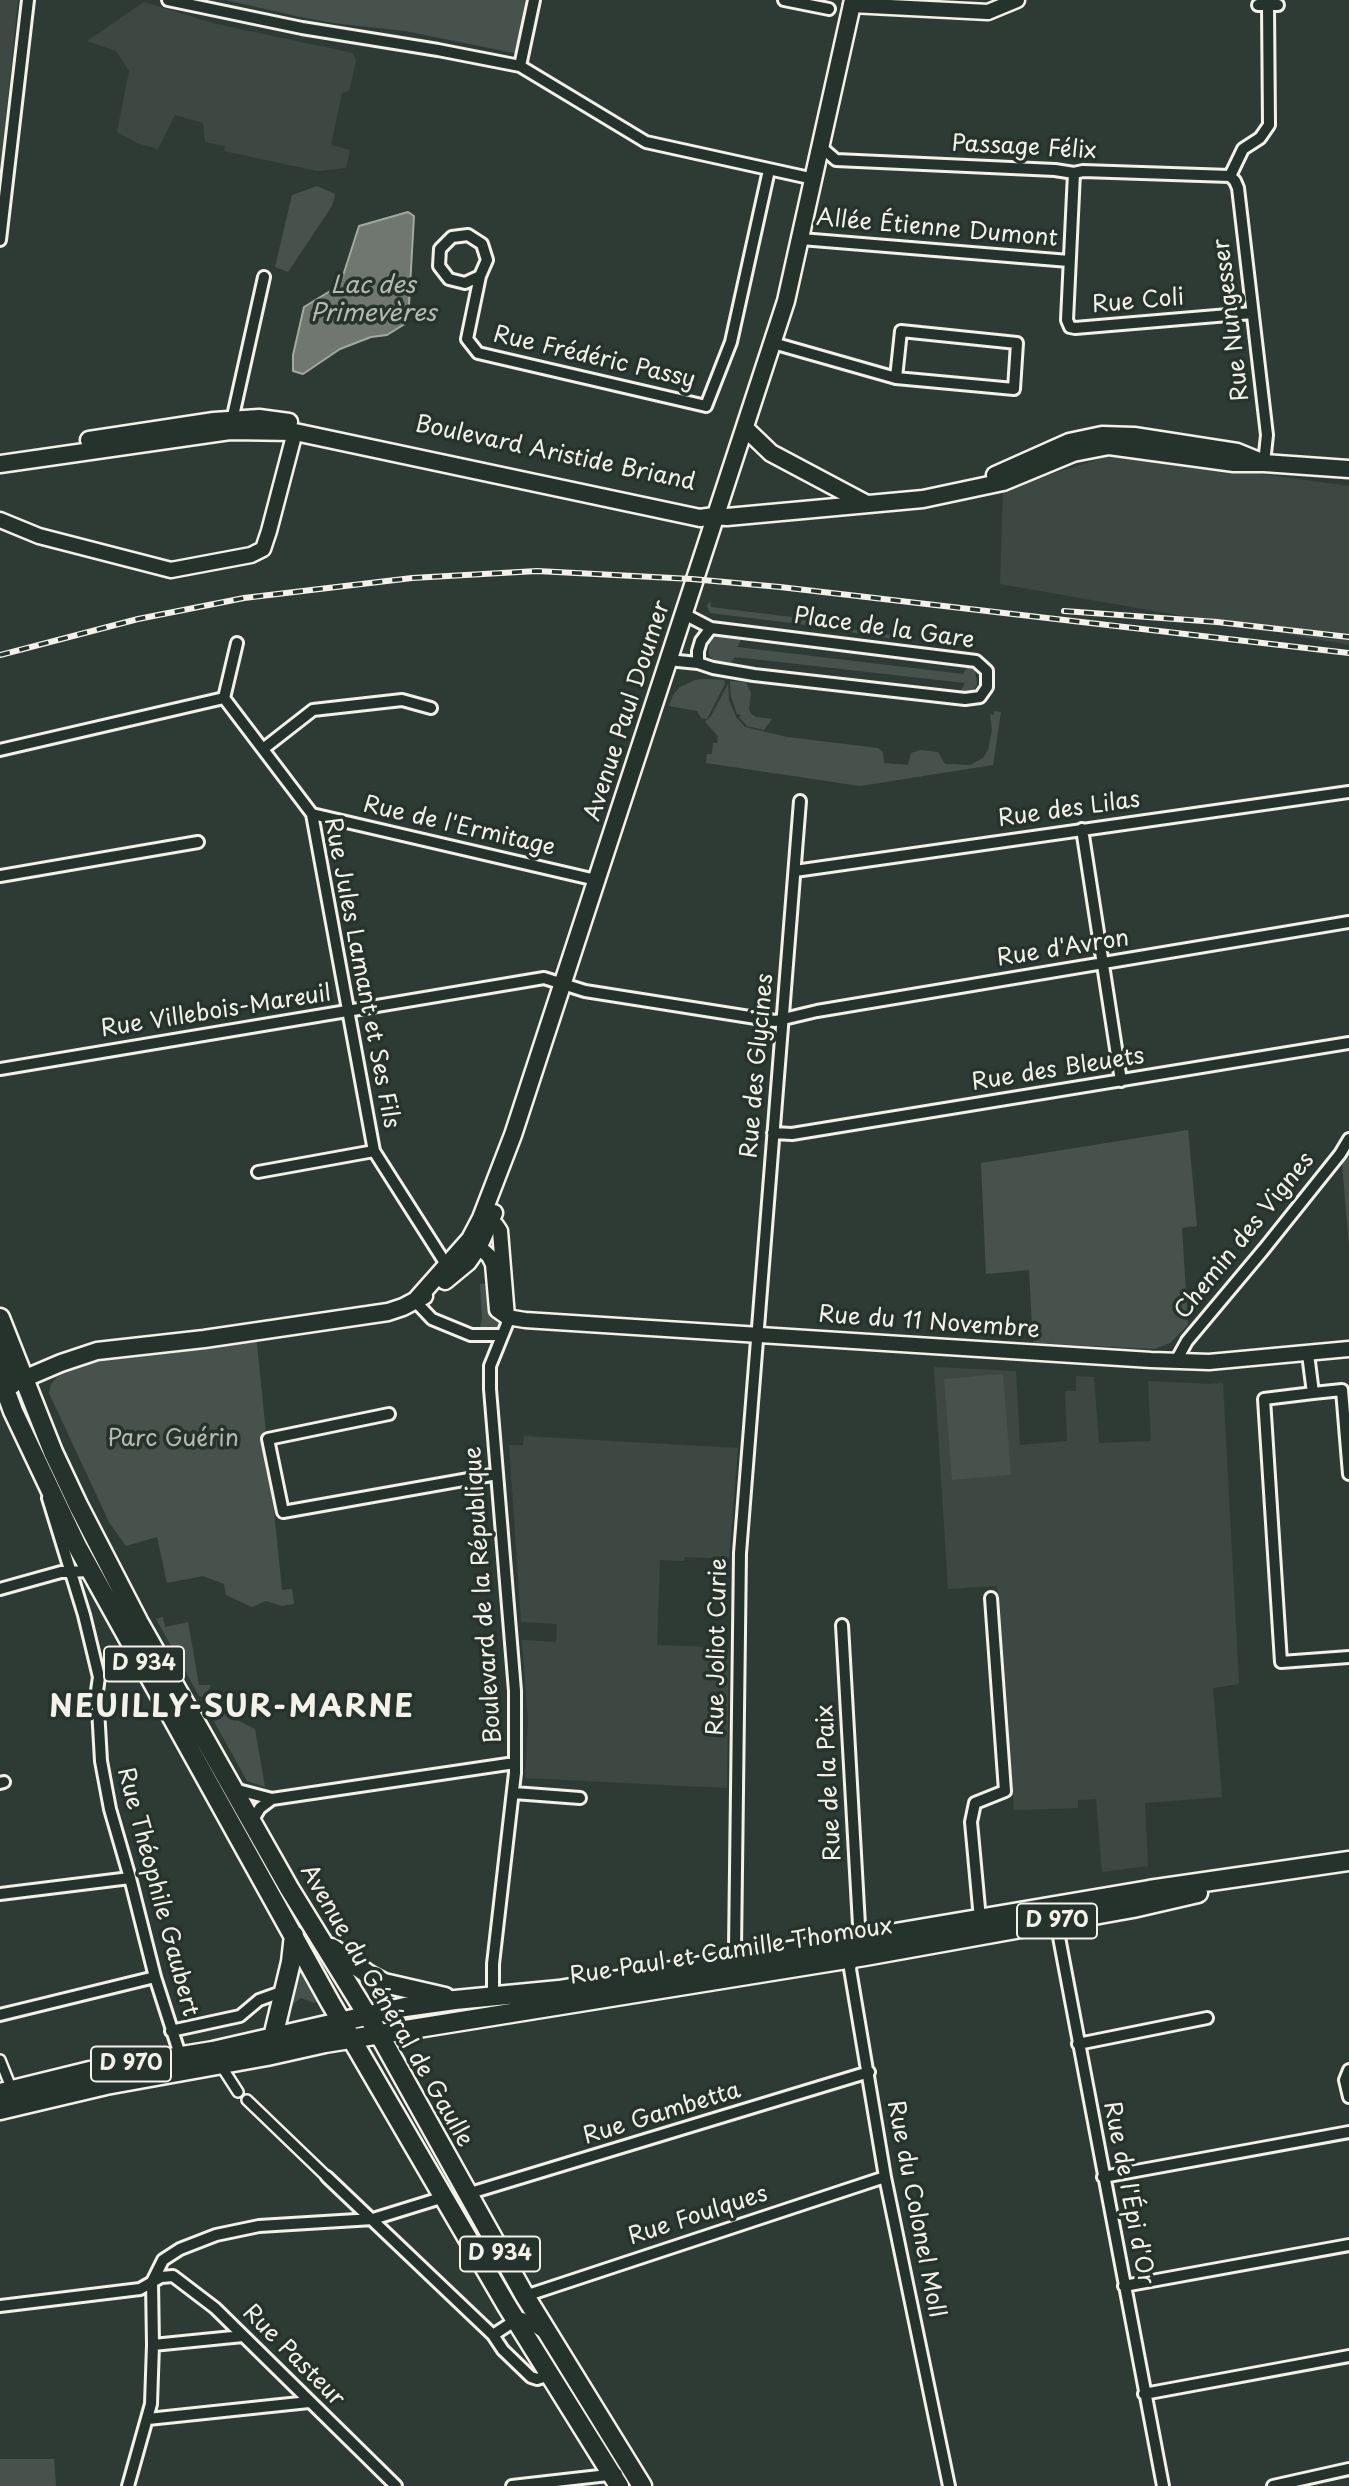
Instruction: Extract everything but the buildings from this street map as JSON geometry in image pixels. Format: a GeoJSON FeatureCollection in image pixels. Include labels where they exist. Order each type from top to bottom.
{"type":"FeatureCollection","features":[{"type":"Feature","properties":{"kind":"main road","name":"Avenue Paul Doumer"},"geometry":{"type":"LineString","coordinates":[[13,1382],[97,1351],[204,1339],[388,1312],[415,1301],[468,1262],[504,1179],[513,1135],[786,301],[852,2]]}},
{"type":"Feature","properties":{"kind":"main road","name":"Boulevard Aristide Briand"},"geometry":{"type":"LineString","coordinates":[[0,464],[259,418],[301,424],[682,504],[714,516]]}},
{"type":"Feature","properties":{"kind":"main road","name":"Boulevard Aristide Briand"},"geometry":{"type":"LineString","coordinates":[[0,454],[231,425],[295,432],[681,515],[699,518],[714,516]]}},
{"type":"Feature","properties":{"kind":"main road"},"geometry":{"type":"LineString","coordinates":[[746,429],[771,453],[866,504]]}},
{"type":"Feature","properties":{"kind":"main road"},"geometry":{"type":"LineString","coordinates":[[714,516],[923,499],[978,486],[998,472],[1069,442],[1102,435],[1134,436],[1237,452],[1264,463],[1349,469]]}},
{"type":"Feature","properties":{"kind":"main road"},"geometry":{"type":"LineString","coordinates":[[735,461],[771,453]]}},
{"type":"Feature","properties":{"kind":"main road","name":"D 934"},"geometry":{"type":"LineString","coordinates":[[0,1318],[13,1382]]}},
{"type":"Feature","properties":{"kind":"main road"},"geometry":{"type":"LineString","coordinates":[[0,1352],[13,1382]]}},
{"type":"Feature","properties":{"kind":"main road","name":"Avenue du Général de Gaulle"},"geometry":{"type":"LineString","coordinates":[[13,1382],[44,1478],[379,2034],[549,2338],[621,2477]]}},
{"type":"Feature","properties":{"kind":"main road","name":"Avenue du Général de Gaulle"},"geometry":{"type":"LineString","coordinates":[[13,1382],[53,1452],[99,1567],[341,2020],[516,2320],[550,2375],[621,2477]]}},
{"type":"Feature","properties":{"kind":"main road","name":"Rue Paul et Camille Thomoux"},"geometry":{"type":"LineString","coordinates":[[268,2038],[341,2020],[455,2000],[738,1968],[853,1958],[1220,1879],[1349,1861]]}},
{"type":"Feature","properties":{"kind":"main road","name":"Rue Paul et Camille Thomoux"},"geometry":{"type":"LineString","coordinates":[[220,2064],[738,1968],[856,1939],[980,1919],[1054,1914]]}},
{"type":"Feature","properties":{"kind":"main road"},"geometry":{"type":"LineString","coordinates":[[268,2038],[284,1991],[294,1935]]}},
{"type":"Feature","properties":{"kind":"main road"},"geometry":{"type":"LineString","coordinates":[[323,1941],[384,1983],[455,2000]]}},
{"type":"Feature","properties":{"kind":"main road","name":"D 970"},"geometry":{"type":"LineString","coordinates":[[0,2110],[106,2085],[268,2038]]}},
{"type":"Feature","properties":{"kind":"main road","name":"D 970"},"geometry":{"type":"LineString","coordinates":[[6,2092],[90,2071],[183,2063],[220,2064]]}},
{"type":"Feature","properties":{"kind":"main road","name":"D 934"},"geometry":{"type":"LineString","coordinates":[[621,2477],[642,2486]]}},
{"type":"Feature","properties":{"kind":"street"},"geometry":{"type":"LineString","coordinates":[[0,238],[28,0]]}},
{"type":"Feature","properties":{"kind":"street"},"geometry":{"type":"LineString","coordinates":[[168,0],[302,28],[520,66],[646,142],[814,179]]}},
{"type":"Feature","properties":{"kind":"street"},"geometry":{"type":"LineString","coordinates":[[520,66],[534,0]]}},
{"type":"Feature","properties":{"kind":"street"},"geometry":{"type":"LineString","coordinates":[[784,0],[829,9]]}},
{"type":"Feature","properties":{"kind":"street"},"geometry":{"type":"LineString","coordinates":[[852,2],[988,12],[1017,0]]}},
{"type":"Feature","properties":{"kind":"street"},"geometry":{"type":"LineString","coordinates":[[1230,176],[1242,149],[1260,138],[1269,125],[1268,5]]}},
{"type":"Feature","properties":{"kind":"street","name":"Passage Félix"},"geometry":{"type":"LineString","coordinates":[[821,147],[836,160],[1074,173],[1083,171],[1230,176]]}},
{"type":"Feature","properties":{"kind":"street","name":"Rue Frédéric Passy"},"geometry":{"type":"LineString","coordinates":[[480,276],[465,283],[449,279],[439,266],[440,249],[452,237],[468,235],[482,244],[487,260],[480,276],[467,338],[478,353],[706,406],[731,342],[769,170]]}},
{"type":"Feature","properties":{"kind":"street"},"geometry":{"type":"LineString","coordinates":[[1069,261],[1074,173]]}},
{"type":"Feature","properties":{"kind":"street","name":"Rue Nungesser"},"geometry":{"type":"LineString","coordinates":[[1230,176],[1236,181],[1238,188],[1267,435],[1264,463]]}},
{"type":"Feature","properties":{"kind":"street","name":"Allée Étienne Dumont"},"geometry":{"type":"LineString","coordinates":[[801,239],[1069,261]]}},
{"type":"Feature","properties":{"kind":"street","name":"Rue Coli"},"geometry":{"type":"LineString","coordinates":[[1069,261],[1067,320],[1070,327],[1252,313]]}},
{"type":"Feature","properties":{"kind":"street"},"geometry":{"type":"LineString","coordinates":[[231,425],[264,278]]}},
{"type":"Feature","properties":{"kind":"street"},"geometry":{"type":"LineString","coordinates":[[773,343],[896,378],[1014,389],[1017,343],[901,331],[896,378]]}},
{"type":"Feature","properties":{"kind":"street"},"geometry":{"type":"LineString","coordinates":[[0,520],[39,536],[171,570],[251,555],[263,549],[295,432]]}},
{"type":"Feature","properties":{"kind":"street","name":"Place de la Gare"},"geometry":{"type":"LineString","coordinates":[[668,660],[698,663],[754,675],[965,699],[980,697],[987,687],[987,671],[976,661],[711,628],[684,614]]}},
{"type":"Feature","properties":{"kind":"street"},"geometry":{"type":"LineString","coordinates":[[698,663],[701,641],[711,628]]}},
{"type":"Feature","properties":{"kind":"street"},"geometry":{"type":"LineString","coordinates":[[0,750],[224,698],[237,643]]}},
{"type":"Feature","properties":{"kind":"street","name":"Rue Jules Lamant et Ses Fils"},"geometry":{"type":"LineString","coordinates":[[224,698],[313,814],[374,1151],[452,1273]]}},
{"type":"Feature","properties":{"kind":"street"},"geometry":{"type":"LineString","coordinates":[[263,749],[313,710],[402,700],[431,708]]}},
{"type":"Feature","properties":{"kind":"street","name":"Rue des Lilas"},"geometry":{"type":"LineString","coordinates":[[795,871],[1349,792]]}},
{"type":"Feature","properties":{"kind":"street","name":"Rue des Glycines"},"geometry":{"type":"LineString","coordinates":[[756,1335],[800,801]]}},
{"type":"Feature","properties":{"kind":"street","name":"Rue de l'Ermitage"},"geometry":{"type":"LineString","coordinates":[[313,814],[596,880]]}},
{"type":"Feature","properties":{"kind":"street"},"geometry":{"type":"LineString","coordinates":[[1082,829],[1121,1081]]}},
{"type":"Feature","properties":{"kind":"street"},"geometry":{"type":"LineString","coordinates":[[0,876],[198,842]]}},
{"type":"Feature","properties":{"kind":"street","name":"Rue d'Avron"},"geometry":{"type":"LineString","coordinates":[[562,984],[775,1021],[830,1009],[1349,922]]}},
{"type":"Feature","properties":{"kind":"street","name":"Rue Villebois-Mareuil"},"geometry":{"type":"LineString","coordinates":[[0,1069],[544,978],[562,984]]}},
{"type":"Feature","properties":{"kind":"street","name":"Rue des Bleuets"},"geometry":{"type":"LineString","coordinates":[[773,1133],[792,1134],[1349,1043]]}},
{"type":"Feature","properties":{"kind":"street","name":"Chemin des Vignes"},"geometry":{"type":"LineString","coordinates":[[1176,1361],[1187,1341],[1340,1154],[1349,1139]]}},
{"type":"Feature","properties":{"kind":"street"},"geometry":{"type":"LineString","coordinates":[[258,1172],[374,1151]]}},
{"type":"Feature","properties":{"kind":"street"},"geometry":{"type":"LineString","coordinates":[[486,1220],[500,1231],[507,1317]]}},
{"type":"Feature","properties":{"kind":"street"},"geometry":{"type":"LineString","coordinates":[[474,1243],[489,1256],[493,1264],[497,1310],[507,1317]]}},
{"type":"Feature","properties":{"kind":"street"},"geometry":{"type":"LineString","coordinates":[[415,1301],[432,1319],[471,1335],[502,1335]]}},
{"type":"Feature","properties":{"kind":"street","name":"Rue du 11 Novembre"},"geometry":{"type":"LineString","coordinates":[[507,1317],[1176,1361],[1209,1362],[1349,1349]]}},
{"type":"Feature","properties":{"kind":"street","name":"Boulevard de la République"},"geometry":{"type":"LineString","coordinates":[[492,1997],[493,1964],[515,1765],[515,1691],[490,1366],[507,1324],[507,1317]]}},
{"type":"Feature","properties":{"kind":"street","name":"Rue Joliot Curie"},"geometry":{"type":"LineString","coordinates":[[738,1968],[740,1552],[756,1335]]}},
{"type":"Feature","properties":{"kind":"street"},"geometry":{"type":"LineString","coordinates":[[1308,1354],[1313,1393]]}},
{"type":"Feature","properties":{"kind":"street"},"geometry":{"type":"LineString","coordinates":[[1349,1475],[1342,1390],[1264,1399],[1281,1662],[1349,1657]]}},
{"type":"Feature","properties":{"kind":"street"},"geometry":{"type":"LineString","coordinates":[[389,1415],[268,1439],[283,1512],[497,1474]]}},
{"type":"Feature","properties":{"kind":"street","name":"Rue Théophile Gaubert"},"geometry":{"type":"LineString","coordinates":[[44,1478],[49,1507],[71,1573],[99,1677],[98,1703],[105,1789],[155,1977],[183,2063]]}},
{"type":"Feature","properties":{"kind":"street"},"geometry":{"type":"LineString","coordinates":[[0,1588],[61,1572],[71,1573],[99,1567]]}},
{"type":"Feature","properties":{"kind":"street"},"geometry":{"type":"LineString","coordinates":[[980,1919],[971,1822],[975,1803],[1005,1791],[991,1598]]}},
{"type":"Feature","properties":{"kind":"street","name":"Rue de la Paix"},"geometry":{"type":"LineString","coordinates":[[842,1625],[859,1925],[856,1939]]}},
{"type":"Feature","properties":{"kind":"street"},"geometry":{"type":"LineString","coordinates":[[232,1788],[272,1799],[515,1765]]}},
{"type":"Feature","properties":{"kind":"street"},"geometry":{"type":"LineString","coordinates":[[514,1793],[580,1798]]}},
{"type":"Feature","properties":{"kind":"street"},"geometry":{"type":"LineString","coordinates":[[251,1823],[260,1808],[272,1799]]}},
{"type":"Feature","properties":{"kind":"street"},"geometry":{"type":"LineString","coordinates":[[0,1894],[130,1878]]}},
{"type":"Feature","properties":{"kind":"street","name":"Rue de l'Épi d'Or"},"geometry":{"type":"LineString","coordinates":[[1054,1914],[1163,2486]]}},
{"type":"Feature","properties":{"kind":"street","name":"Rue du Colonel Moll"},"geometry":{"type":"LineString","coordinates":[[856,1939],[850,1969],[885,2177],[948,2486]]}},
{"type":"Feature","properties":{"kind":"street"},"geometry":{"type":"LineString","coordinates":[[0,2015],[155,1977]]}},
{"type":"Feature","properties":{"kind":"street"},"geometry":{"type":"LineString","coordinates":[[171,2031],[240,2016],[259,2000],[284,1991]]}},
{"type":"Feature","properties":{"kind":"street"},"geometry":{"type":"LineString","coordinates":[[1078,2044],[1207,2018]]}},
{"type":"Feature","properties":{"kind":"street"},"geometry":{"type":"LineString","coordinates":[[0,2060],[6,2092]]}},
{"type":"Feature","properties":{"kind":"street"},"geometry":{"type":"LineString","coordinates":[[220,2064],[238,2092]]}},
{"type":"Feature","properties":{"kind":"street"},"geometry":{"type":"LineString","coordinates":[[1349,2070],[1345,2080],[1349,2096]]}},
{"type":"Feature","properties":{"kind":"street","name":"Rue Gambetta"},"geometry":{"type":"LineString","coordinates":[[467,2194],[869,2072]]}},
{"type":"Feature","properties":{"kind":"street"},"geometry":{"type":"LineString","coordinates":[[247,2100],[493,2335],[503,2350],[531,2376],[537,2379],[550,2375]]}},
{"type":"Feature","properties":{"kind":"street"},"geometry":{"type":"LineString","coordinates":[[1103,2177],[1349,2132]]}},
{"type":"Feature","properties":{"kind":"street","name":"Rue Foulques"},"geometry":{"type":"LineString","coordinates":[[524,2296],[885,2177]]}},
{"type":"Feature","properties":{"kind":"street"},"geometry":{"type":"LineString","coordinates":[[128,2486],[148,2419],[152,2395],[152,2282],[157,2269],[170,2254],[216,2235],[258,2226],[373,2219],[444,2197]]}},
{"type":"Feature","properties":{"kind":"street"},"geometry":{"type":"LineString","coordinates":[[1124,2286],[1349,2245]]}},
{"type":"Feature","properties":{"kind":"street","name":"Rue Pasteur"},"geometry":{"type":"LineString","coordinates":[[152,2282],[161,2277],[173,2276],[215,2308],[396,2486]]}},
{"type":"Feature","properties":{"kind":"street"},"geometry":{"type":"LineString","coordinates":[[0,2306],[132,2290],[152,2282]]}},
{"type":"Feature","properties":{"kind":"street"},"geometry":{"type":"LineString","coordinates":[[493,2335],[516,2320],[527,2320],[549,2338]]}},
{"type":"Feature","properties":{"kind":"street"},"geometry":{"type":"LineString","coordinates":[[153,2345],[243,2336]]}},
{"type":"Feature","properties":{"kind":"street"},"geometry":{"type":"LineString","coordinates":[[1144,2394],[1349,2356]]}},
{"type":"Feature","properties":{"kind":"street"},"geometry":{"type":"LineString","coordinates":[[148,2419],[309,2402]]}},
{"type":"Feature","properties":{"kind":"street"},"geometry":{"type":"LineString","coordinates":[[1273,2486],[1307,2483],[1349,2469]]}},
{"type":"Feature","properties":{"kind":"street"},"geometry":{"type":"LineString","coordinates":[[512,2486],[621,2477]]}},
{"type":"Feature","properties":{"kind":"shaded area"},"geometry":{"type":"Polygon","coordinates":[[[0,0],[18,0],[0,177],[0,0]]]}},
{"type":"Feature","properties":{"kind":"shaded area"},"geometry":{"type":"Polygon","coordinates":[[[144,2],[216,24],[353,53],[356,61],[349,91],[342,93],[331,145],[350,150],[346,168],[317,171],[224,151],[225,146],[205,142],[203,123],[175,115],[158,149],[137,143],[117,132],[129,71],[116,51],[87,41],[144,2]]]}},
{"type":"Feature","properties":{"kind":"shaded area"},"geometry":{"type":"Polygon","coordinates":[[[1116,454],[1349,486],[1349,645],[1000,584],[1003,489],[1116,454]]]}},
{"type":"Feature","properties":{"kind":"shaded area"},"geometry":{"type":"Polygon","coordinates":[[[934,1367],[1016,1371],[1020,1445],[1067,1441],[1065,1391],[1076,1391],[1076,1376],[1094,1377],[1099,1443],[1151,1441],[1148,1381],[1223,1383],[1239,1684],[1213,1688],[1222,1797],[1145,1803],[1148,1866],[1102,1872],[1096,1799],[1078,1800],[1078,1808],[1014,1810],[997,1586],[948,1589],[934,1367]]]}},
{"type":"Feature","properties":{"kind":"shaded area"},"geometry":{"type":"Polygon","coordinates":[[[524,1436],[738,1448],[729,1559],[685,1557],[684,1561],[660,1560],[657,1645],[729,1648],[727,1788],[525,1778],[528,1721],[522,1640],[556,1642],[557,1624],[521,1622],[509,1445],[523,1445],[524,1436]]]}},
{"type":"Feature","properties":{"kind":"green space"},"geometry":{"type":"Polygon","coordinates":[[[226,0],[525,0],[514,53],[405,31],[333,23],[226,0]]]}},
{"type":"Feature","properties":{"kind":"green space"},"geometry":{"type":"Polygon","coordinates":[[[317,186],[335,194],[332,206],[288,272],[275,267],[292,195],[317,186]]]}},
{"type":"Feature","properties":{"kind":"green space"},"geometry":{"type":"Polygon","coordinates":[[[710,601],[711,607],[808,619],[856,630],[914,638],[913,642],[710,613],[707,606],[710,601]]]}},
{"type":"Feature","properties":{"kind":"green space"},"geometry":{"type":"Polygon","coordinates":[[[721,635],[743,637],[737,647],[963,674],[969,664],[975,669],[977,685],[971,694],[959,694],[965,683],[735,657],[728,667],[715,662],[709,655],[709,643],[721,635]]]}},
{"type":"Feature","properties":{"kind":"green space"},"geometry":{"type":"Polygon","coordinates":[[[705,679],[724,680],[725,684],[707,719],[701,718],[697,711],[669,706],[680,687],[705,679]]]}},
{"type":"Feature","properties":{"kind":"green space"},"geometry":{"type":"Polygon","coordinates":[[[730,681],[746,682],[751,693],[751,714],[772,719],[764,730],[747,726],[739,717],[741,715],[737,714],[731,697],[730,681]]]}},
{"type":"Feature","properties":{"kind":"green space"},"geometry":{"type":"Polygon","coordinates":[[[728,684],[729,700],[736,717],[745,727],[787,737],[878,748],[883,752],[884,763],[908,765],[911,753],[920,750],[938,752],[945,764],[970,765],[983,758],[988,750],[992,730],[990,714],[994,715],[994,711],[1001,712],[993,765],[860,786],[706,763],[707,754],[712,754],[713,743],[717,743],[718,736],[705,722],[728,684]]]}},
{"type":"Feature","properties":{"kind":"green space"},"geometry":{"type":"Polygon","coordinates":[[[1188,1130],[1197,1226],[1182,1228],[1188,1325],[1170,1343],[1154,1349],[1033,1343],[1029,1270],[986,1274],[981,1163],[1188,1130]]]}},
{"type":"Feature","properties":{"kind":"green space"},"geometry":{"type":"Polygon","coordinates":[[[1349,1154],[1349,1246],[1342,1164],[1349,1154]]]}},
{"type":"Feature","properties":{"kind":"green space"},"geometry":{"type":"Polygon","coordinates":[[[489,1283],[492,1314],[501,1321],[501,1327],[494,1331],[473,1330],[480,1327],[482,1319],[480,1284],[489,1283]]]}},
{"type":"Feature","properties":{"kind":"green space","name":"Parc Guérin"},"geometry":{"type":"Polygon","coordinates":[[[256,1335],[282,1590],[292,1589],[294,1604],[282,1606],[266,1601],[252,1607],[226,1595],[224,1584],[203,1576],[167,1583],[157,1537],[126,1546],[109,1522],[49,1393],[51,1384],[57,1377],[84,1361],[256,1335]]]}},
{"type":"Feature","properties":{"kind":"green space"},"geometry":{"type":"Polygon","coordinates":[[[1003,1374],[1011,1475],[952,1480],[944,1379],[1003,1374]]]}},
{"type":"Feature","properties":{"kind":"green space"},"geometry":{"type":"Polygon","coordinates":[[[163,1617],[165,1627],[188,1622],[199,1685],[211,1685],[205,1698],[199,1696],[156,1619],[163,1617]]]}},
{"type":"Feature","properties":{"kind":"green space"},"geometry":{"type":"Polygon","coordinates":[[[213,1708],[255,1729],[265,1787],[247,1781],[210,1714],[213,1708]]]}},
{"type":"Feature","properties":{"kind":"green space"},"geometry":{"type":"Polygon","coordinates":[[[297,1958],[321,2000],[314,2003],[301,1998],[289,2007],[297,1958]]]}},
{"type":"Feature","properties":{"kind":"green space"},"geometry":{"type":"Polygon","coordinates":[[[0,2459],[54,2459],[56,2486],[0,2486],[0,2459]]]}},
{"type":"Feature","properties":{"kind":"water","name":"Lac des Primevères"},"geometry":{"type":"Polygon","coordinates":[[[408,212],[414,216],[408,322],[387,335],[371,337],[340,349],[303,374],[293,371],[293,355],[304,307],[340,285],[359,226],[408,212]]]}},
{"type":"Feature","properties":{"kind":"railway"},"geometry":{"type":"LineString","coordinates":[[0,655],[138,619],[244,598],[412,578],[537,571],[692,579],[780,587],[1349,653]]}},
{"type":"Feature","properties":{"kind":"railway"},"geometry":{"type":"LineString","coordinates":[[1064,611],[1217,622],[1349,637]]}},
{"type":"Feature","properties":{"kind":"district","name":"NEUILLY-SUR-MARNE"},"geometry":{"type":"Point","coordinates":[232,1709]}}]}
